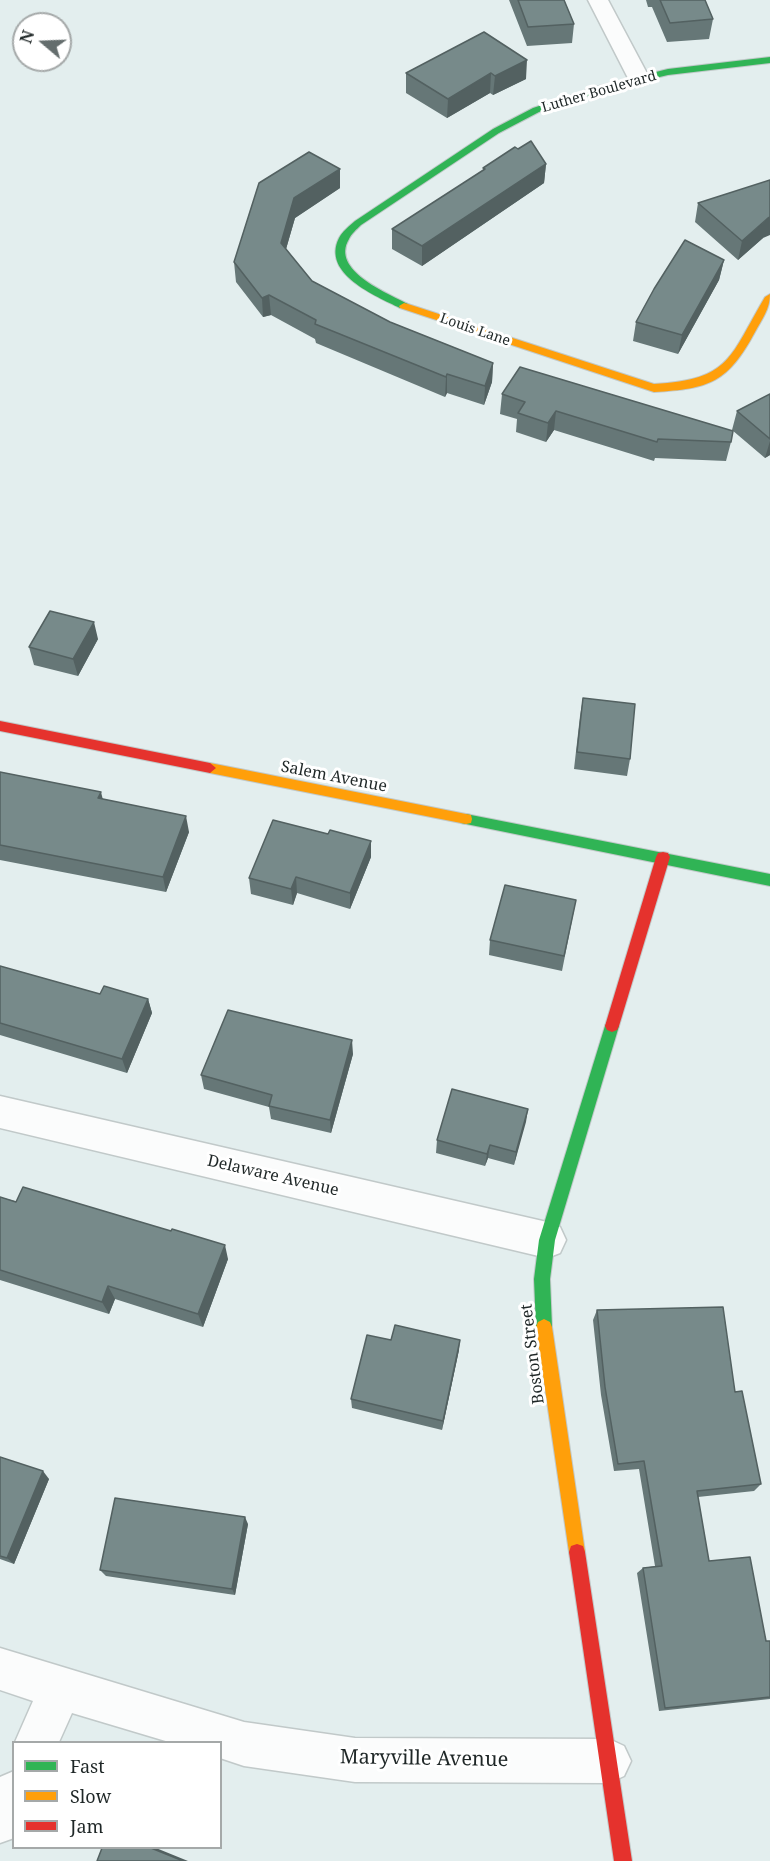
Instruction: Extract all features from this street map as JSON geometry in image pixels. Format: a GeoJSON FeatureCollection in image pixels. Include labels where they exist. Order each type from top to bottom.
{"type":"FeatureCollection","features":[{"type":"Feature","properties":{"kind":"street"},"geometry":{"type":"LineString","coordinates":[[598,0],[620,47],[639,79]]}},
{"type":"Feature","properties":{"kind":"street","name":"Luther Boulevard"},"geometry":{"type":"LineString","coordinates":[[382,206],[519,119],[602,88],[639,79],[722,64],[770,60]]}},
{"type":"Feature","properties":{"kind":"street","name":"Louis Lane"},"geometry":{"type":"LineString","coordinates":[[382,206],[343,236],[338,247],[340,263],[348,272],[374,291],[418,310],[654,388],[677,389],[696,386],[717,377],[732,365],[770,297]]}},
{"type":"Feature","properties":{"kind":"street","name":"Salem Avenue"},"geometry":{"type":"LineString","coordinates":[[0,726],[312,790],[663,857]]}},
{"type":"Feature","properties":{"kind":"street"},"geometry":{"type":"LineString","coordinates":[[663,857],[770,880]]}},
{"type":"Feature","properties":{"kind":"street","name":"Boston Street"},"geometry":{"type":"LineString","coordinates":[[623,1861],[543,1320],[542,1279],[547,1240],[663,857]]}},
{"type":"Feature","properties":{"kind":"street","name":"Delaware Avenue"},"geometry":{"type":"LineString","coordinates":[[0,1112],[547,1240]]}},
{"type":"Feature","properties":{"kind":"street","name":"Maryville Avenue"},"geometry":{"type":"LineString","coordinates":[[0,1669],[244,1744],[355,1760],[609,1761]]}},
{"type":"Feature","properties":{"kind":"street"},"geometry":{"type":"LineString","coordinates":[[38,1741],[61,1688]]}},
{"type":"Feature","properties":{"kind":"street"},"geometry":{"type":"LineString","coordinates":[[0,1821],[12,1797]]}},
{"type":"Feature","properties":{"kind":"building"},"geometry":{"type":"Polygon","coordinates":[[[518,0],[564,0],[574,24],[528,27],[518,0]]]}},
{"type":"Feature","properties":{"kind":"building"},"geometry":{"type":"Polygon","coordinates":[[[660,0],[705,0],[713,19],[670,23],[660,0]]]}},
{"type":"Feature","properties":{"kind":"building"},"geometry":{"type":"Polygon","coordinates":[[[484,32],[527,60],[495,76],[491,73],[448,99],[406,73],[484,32]]]}},
{"type":"Feature","properties":{"kind":"building"},"geometry":{"type":"Polygon","coordinates":[[[531,141],[546,164],[422,246],[392,229],[515,147],[518,149],[531,141]]]}},
{"type":"Feature","properties":{"kind":"building"},"geometry":{"type":"Polygon","coordinates":[[[309,152],[340,169],[294,198],[281,243],[312,281],[390,322],[493,363],[485,386],[447,374],[446,377],[315,324],[316,320],[269,295],[262,298],[234,262],[259,183],[309,152]]]}},
{"type":"Feature","properties":{"kind":"building"},"geometry":{"type":"Polygon","coordinates":[[[770,180],[770,217],[742,241],[698,203],[770,180]]]}},
{"type":"Feature","properties":{"kind":"building"},"geometry":{"type":"Polygon","coordinates":[[[685,240],[724,260],[682,335],[636,322],[654,289],[685,240]]]}},
{"type":"Feature","properties":{"kind":"building"},"geometry":{"type":"Polygon","coordinates":[[[520,367],[733,431],[731,442],[658,439],[657,442],[556,411],[548,423],[518,413],[525,402],[502,394],[520,367]]]}},
{"type":"Feature","properties":{"kind":"building"},"geometry":{"type":"Polygon","coordinates":[[[770,394],[770,439],[737,411],[770,394]]]}},
{"type":"Feature","properties":{"kind":"building"},"geometry":{"type":"Polygon","coordinates":[[[50,611],[94,622],[73,659],[29,647],[50,611]]]}},
{"type":"Feature","properties":{"kind":"building"},"geometry":{"type":"Polygon","coordinates":[[[583,698],[635,704],[630,759],[577,752],[583,698]]]}},
{"type":"Feature","properties":{"kind":"building"},"geometry":{"type":"Polygon","coordinates":[[[0,772],[101,792],[98,798],[186,816],[163,877],[0,845],[0,772]]]}},
{"type":"Feature","properties":{"kind":"building"},"geometry":{"type":"Polygon","coordinates":[[[273,820],[328,834],[330,830],[371,841],[350,893],[296,877],[291,889],[249,878],[273,820]]]}},
{"type":"Feature","properties":{"kind":"building"},"geometry":{"type":"Polygon","coordinates":[[[505,885],[576,900],[564,956],[490,940],[505,885]]]}},
{"type":"Feature","properties":{"kind":"building"},"geometry":{"type":"Polygon","coordinates":[[[0,966],[100,994],[104,986],[148,999],[122,1059],[0,1023],[0,966]]]}},
{"type":"Feature","properties":{"kind":"building"},"geometry":{"type":"Polygon","coordinates":[[[228,1010],[352,1040],[330,1120],[269,1106],[272,1095],[201,1075],[228,1010]]]}},
{"type":"Feature","properties":{"kind":"building"},"geometry":{"type":"Polygon","coordinates":[[[452,1089],[528,1109],[516,1152],[490,1145],[487,1154],[437,1140],[452,1089]]]}},
{"type":"Feature","properties":{"kind":"building"},"geometry":{"type":"Polygon","coordinates":[[[23,1187],[225,1245],[198,1314],[108,1286],[102,1302],[0,1270],[0,1197],[16,1202],[23,1187]]]}},
{"type":"Feature","properties":{"kind":"building"},"geometry":{"type":"Polygon","coordinates":[[[723,1307],[735,1392],[742,1391],[761,1484],[697,1491],[709,1561],[750,1557],[766,1641],[770,1641],[770,1697],[665,1708],[643,1568],[662,1566],[644,1461],[618,1464],[605,1387],[597,1310],[723,1307]]]}},
{"type":"Feature","properties":{"kind":"building"},"geometry":{"type":"Polygon","coordinates":[[[395,1325],[460,1340],[443,1421],[351,1399],[367,1335],[391,1340],[395,1325]]]}},
{"type":"Feature","properties":{"kind":"building"},"geometry":{"type":"Polygon","coordinates":[[[0,1457],[43,1471],[7,1558],[0,1556],[0,1457]]]}},
{"type":"Feature","properties":{"kind":"building"},"geometry":{"type":"Polygon","coordinates":[[[115,1498],[245,1517],[232,1589],[100,1570],[115,1498]]]}},
{"type":"Feature","properties":{"kind":"building"},"geometry":{"type":"Polygon","coordinates":[[[102,1849],[153,1849],[183,1861],[97,1861],[102,1849]]]}},
{"type":"Feature","properties":{"kind":"traffic: fast"},"geometry":{"type":"LineString","coordinates":[[404,306],[361,283],[342,262],[339,250],[344,237],[358,223],[496,131],[536,110],[602,88],[668,72],[770,60]]}},
{"type":"Feature","properties":{"kind":"traffic: fast"},"geometry":{"type":"LineString","coordinates":[[466,819],[770,880]]}},
{"type":"Feature","properties":{"kind":"traffic: fast"},"geometry":{"type":"LineString","coordinates":[[544,1327],[542,1279],[547,1240],[612,1026]]}},
{"type":"Feature","properties":{"kind":"traffic: slow"},"geometry":{"type":"LineString","coordinates":[[404,306],[654,388],[681,387],[702,382],[717,375],[729,365],[738,352],[770,297]]}},
{"type":"Feature","properties":{"kind":"traffic: slow"},"geometry":{"type":"LineString","coordinates":[[210,768],[466,819]]}},
{"type":"Feature","properties":{"kind":"traffic: slow"},"geometry":{"type":"LineString","coordinates":[[544,1327],[577,1552]]}},
{"type":"Feature","properties":{"kind":"traffic: jam"},"geometry":{"type":"LineString","coordinates":[[0,726],[210,768]]}},
{"type":"Feature","properties":{"kind":"traffic: jam"},"geometry":{"type":"LineString","coordinates":[[612,1026],[663,857]]}},
{"type":"Feature","properties":{"kind":"traffic: jam"},"geometry":{"type":"LineString","coordinates":[[577,1552],[623,1861]]}}]}
